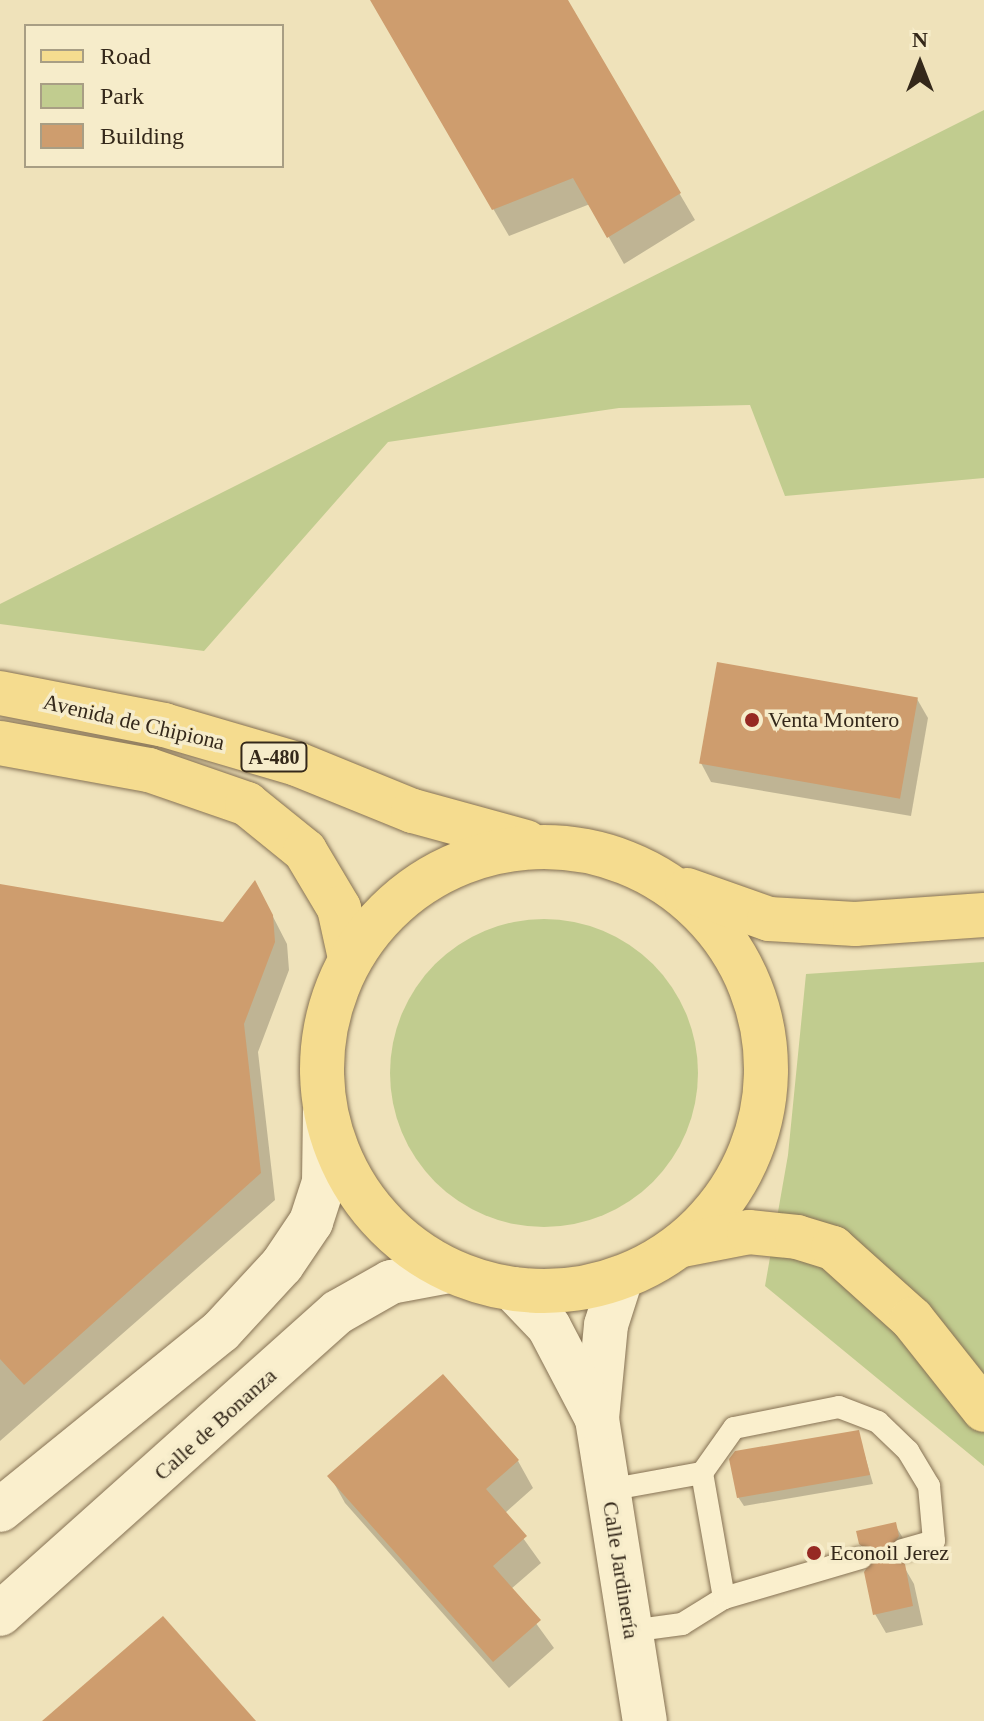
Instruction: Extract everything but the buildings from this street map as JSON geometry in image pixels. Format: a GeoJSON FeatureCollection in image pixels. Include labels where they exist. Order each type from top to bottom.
{"type":"FeatureCollection","features":[{"type":"Feature","properties":{"kind":"main road","name":"Avenida de Chipiona"},"geometry":{"type":"LineString","coordinates":[[0,693],[164,725],[297,764],[413,811],[540,846]]}},
{"type":"Feature","properties":{"kind":"main road","name":"Avenida de Chipiona"},"geometry":{"type":"LineString","coordinates":[[0,743],[149,770],[247,804],[305,851],[339,908],[350,958]]}},
{"type":"Feature","properties":{"kind":"main road"},"geometry":{"type":"LineString","coordinates":[[984,915],[855,924],[769,919],[669,884],[608,854],[540,846],[483,854],[430,876],[385,913],[350,958],[327,1020],[321,1059],[325,1112],[341,1162],[368,1207],[405,1244],[450,1271],[513,1289],[567,1290],[621,1278],[683,1245],[749,1232],[797,1237],[833,1248],[912,1319],[984,1410]]}},
{"type":"Feature","properties":{"kind":"main road"},"geometry":{"type":"LineString","coordinates":[[669,884],[714,923],[739,961],[766,1031],[768,1090],[754,1149],[725,1202],[683,1245]]}},
{"type":"Feature","properties":{"kind":"street"},"geometry":{"type":"LineString","coordinates":[[0,1510],[221,1331],[282,1265],[311,1222],[324,1182],[325,1112]]}},
{"type":"Feature","properties":{"kind":"street","name":"Calle de Bonanza"},"geometry":{"type":"LineString","coordinates":[[0,1614],[338,1312],[391,1282],[450,1271]]}},
{"type":"Feature","properties":{"kind":"street","name":"Calle Jardinería"},"geometry":{"type":"LineString","coordinates":[[621,1278],[606,1325],[597,1419],[645,1721]]}},
{"type":"Feature","properties":{"kind":"street","name":"Calle Jardinería"},"geometry":{"type":"LineString","coordinates":[[513,1289],[549,1327],[597,1419]]}},
{"type":"Feature","properties":{"kind":"lane"},"geometry":{"type":"LineString","coordinates":[[608,1490],[702,1473],[734,1428],[839,1407],[878,1422],[908,1451],[929,1486],[934,1541],[902,1550]]}},
{"type":"Feature","properties":{"kind":"lane"},"geometry":{"type":"LineString","coordinates":[[702,1473],[724,1598]]}},
{"type":"Feature","properties":{"kind":"lane"},"geometry":{"type":"LineString","coordinates":[[631,1631],[682,1624],[724,1598],[861,1558]]}},
{"type":"Feature","properties":{"kind":"green space"},"geometry":{"type":"Polygon","coordinates":[[[984,110],[984,478],[785,496],[750,405],[619,408],[388,442],[204,651],[0,624],[0,604],[984,110]]]}},
{"type":"Feature","properties":{"kind":"green space"},"geometry":{"type":"Polygon","coordinates":[[[544,919],[574,922],[603,931],[630,945],[653,964],[672,987],[686,1014],[695,1043],[698,1073],[695,1103],[686,1132],[672,1159],[653,1182],[630,1201],[603,1215],[574,1224],[544,1227],[514,1224],[485,1215],[458,1201],[435,1182],[416,1159],[402,1132],[393,1103],[390,1073],[393,1043],[402,1014],[416,987],[435,964],[458,945],[485,931],[514,922],[544,919]]]}},
{"type":"Feature","properties":{"kind":"green space"},"geometry":{"type":"Polygon","coordinates":[[[984,962],[984,1466],[765,1286],[788,1155],[806,974],[984,962]]]}},
{"type":"Feature","properties":{"kind":"place","name":"Venta Montero"},"geometry":{"type":"Point","coordinates":[752,720]}},
{"type":"Feature","properties":{"kind":"place","name":"Econoil Jerez"},"geometry":{"type":"Point","coordinates":[814,1553]}}]}
